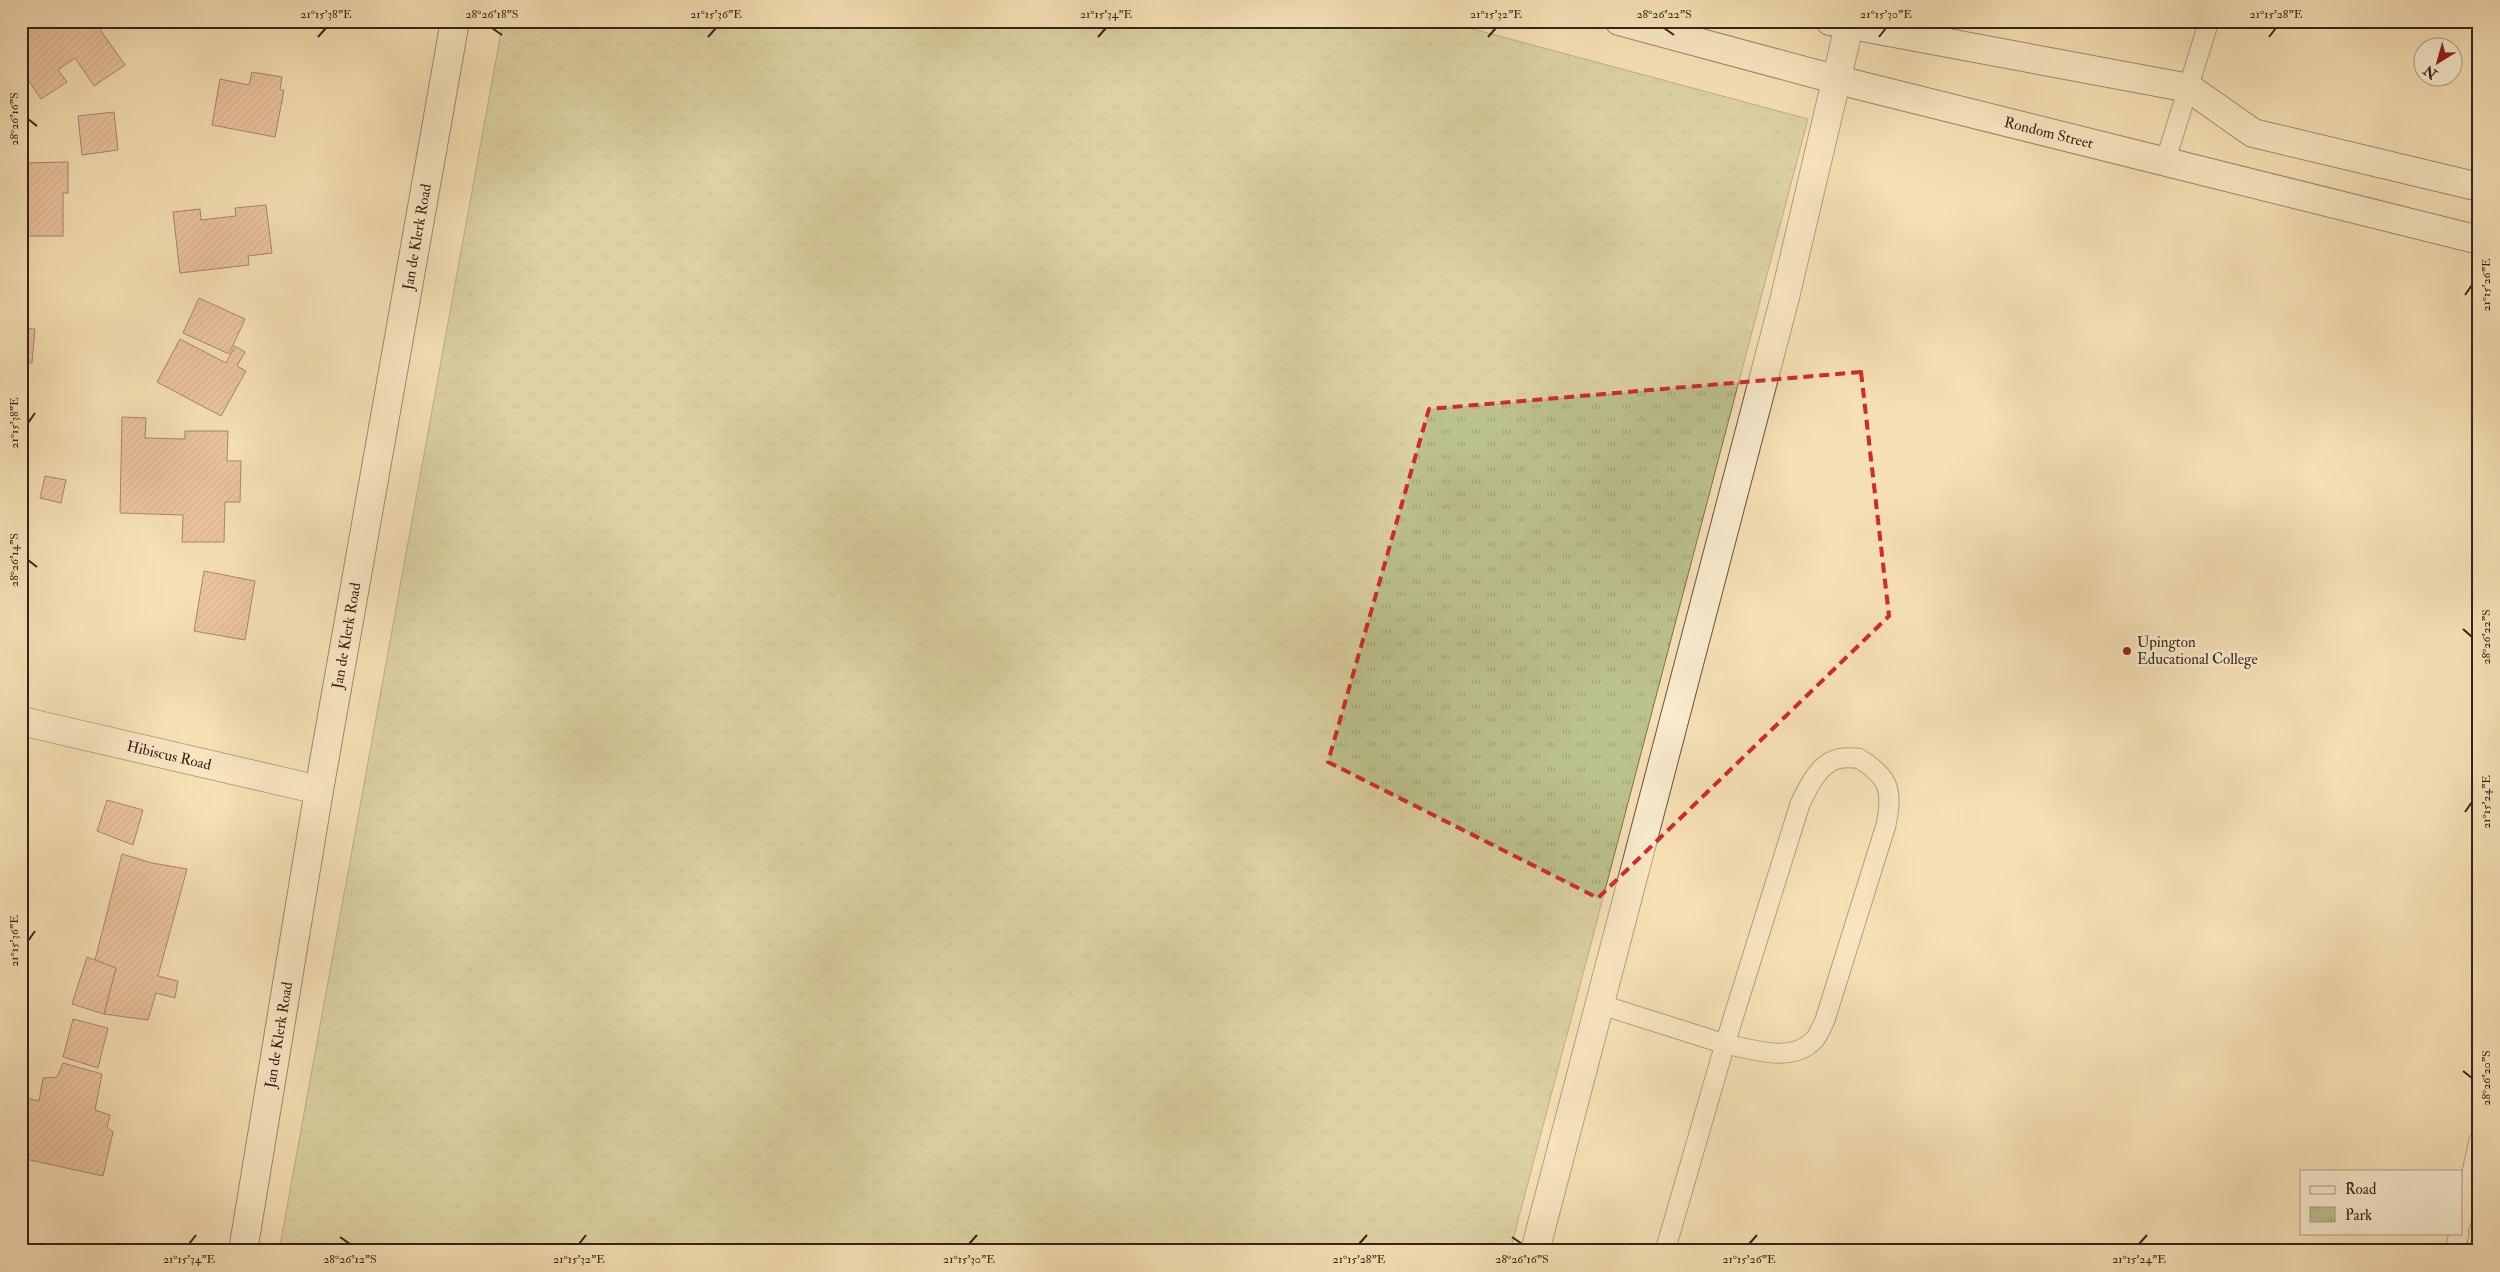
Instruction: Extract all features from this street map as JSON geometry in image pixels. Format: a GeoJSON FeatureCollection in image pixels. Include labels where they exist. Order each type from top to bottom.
{"type":"FeatureCollection","features":[{"type":"Feature","properties":{"kind":"street","name":"Jan de Klerk Road"},"geometry":{"type":"LineString","coordinates":[[243,1251],[318,790],[455,21]]}},
{"type":"Feature","properties":{"kind":"street","name":"Rondom Street"},"geometry":{"type":"LineString","coordinates":[[1619,21],[1838,80],[2479,240]]}},
{"type":"Feature","properties":{"kind":"street"},"geometry":{"type":"LineString","coordinates":[[1535,1251],[1785,297],[1838,80],[1840,24],[2189,88],[2253,133],[2479,187]]}},
{"type":"Feature","properties":{"kind":"street","name":"Hibiscus Road"},"geometry":{"type":"LineString","coordinates":[[21,721],[318,790]]}},
{"type":"Feature","properties":{"kind":"lane"},"geometry":{"type":"LineString","coordinates":[[2165,162],[2209,21]]}},
{"type":"Feature","properties":{"kind":"lane"},"geometry":{"type":"LineString","coordinates":[[1599,1004],[1725,1044],[1769,1052],[1789,1052],[1802,1049],[1815,1039],[1825,1020],[1886,825],[1891,800],[1885,781],[1874,767],[1858,758],[1837,759],[1823,769],[1808,786],[1800,804],[1725,1044],[1665,1251]]}},
{"type":"Feature","properties":{"kind":"lane"},"geometry":{"type":"LineString","coordinates":[[2462,1218],[2479,1140]]}},
{"type":"Feature","properties":{"kind":"lane"},"geometry":{"type":"LineString","coordinates":[[2455,1251],[2459,1234]]}},
{"type":"Feature","properties":{"kind":"highlighted area"},"geometry":{"type":"Polygon","coordinates":[[[1861,372],[1889,616],[1598,898],[1328,762],[1429,409],[1861,372]]]}},
{"type":"Feature","properties":{"kind":"green space"},"geometry":{"type":"Polygon","coordinates":[[[503,21],[1443,21],[1808,119],[1510,1251],[279,1251],[503,21]]]}},
{"type":"Feature","properties":{"kind":"building"},"geometry":{"type":"Polygon","coordinates":[[[21,21],[94,21],[125,65],[94,86],[75,58],[58,70],[67,82],[41,99],[26,77],[21,81],[21,21]]]}},
{"type":"Feature","properties":{"kind":"building"},"geometry":{"type":"Polygon","coordinates":[[[252,72],[282,77],[280,90],[284,90],[275,137],[212,125],[220,79],[249,85],[252,72]]]}},
{"type":"Feature","properties":{"kind":"building"},"geometry":{"type":"Polygon","coordinates":[[[114,112],[118,150],[82,155],[78,116],[114,112]]]}},
{"type":"Feature","properties":{"kind":"building"},"geometry":{"type":"Polygon","coordinates":[[[68,162],[68,193],[63,193],[63,236],[21,236],[21,163],[68,162]]]}},
{"type":"Feature","properties":{"kind":"building"},"geometry":{"type":"Polygon","coordinates":[[[266,205],[272,253],[248,256],[249,265],[180,273],[173,212],[200,209],[201,220],[236,216],[235,208],[266,205]]]}},
{"type":"Feature","properties":{"kind":"building"},"geometry":{"type":"Polygon","coordinates":[[[199,298],[245,319],[229,354],[183,333],[199,298]]]}},
{"type":"Feature","properties":{"kind":"building"},"geometry":{"type":"Polygon","coordinates":[[[21,328],[35,329],[32,363],[21,362],[21,328]]]}},
{"type":"Feature","properties":{"kind":"building"},"geometry":{"type":"Polygon","coordinates":[[[180,339],[226,363],[235,346],[245,352],[237,366],[246,371],[221,416],[157,382],[180,339]]]}},
{"type":"Feature","properties":{"kind":"building"},"geometry":{"type":"Polygon","coordinates":[[[122,417],[146,418],[145,438],[185,439],[185,431],[228,431],[227,461],[241,461],[240,502],[225,502],[224,542],[182,542],[183,515],[120,513],[122,417]]]}},
{"type":"Feature","properties":{"kind":"building"},"geometry":{"type":"Polygon","coordinates":[[[45,476],[66,480],[61,503],[40,498],[45,476]]]}},
{"type":"Feature","properties":{"kind":"building"},"geometry":{"type":"Polygon","coordinates":[[[204,571],[255,581],[245,640],[194,631],[204,571]]]}},
{"type":"Feature","properties":{"kind":"building"},"geometry":{"type":"Polygon","coordinates":[[[107,800],[143,810],[133,845],[97,831],[107,800]]]}},
{"type":"Feature","properties":{"kind":"building"},"geometry":{"type":"Polygon","coordinates":[[[122,854],[152,863],[187,869],[158,976],[178,981],[175,998],[156,993],[148,1020],[104,1014],[116,968],[95,960],[122,854]]]}},
{"type":"Feature","properties":{"kind":"building"},"geometry":{"type":"Polygon","coordinates":[[[87,957],[116,968],[104,1014],[72,1004],[87,957]]]}},
{"type":"Feature","properties":{"kind":"building"},"geometry":{"type":"Polygon","coordinates":[[[73,1019],[108,1028],[98,1068],[63,1057],[73,1019]]]}},
{"type":"Feature","properties":{"kind":"building"},"geometry":{"type":"Polygon","coordinates":[[[63,1063],[102,1074],[95,1110],[110,1115],[107,1127],[113,1132],[103,1176],[21,1158],[21,1097],[39,1101],[43,1078],[57,1077],[63,1063]]]}},
{"type":"Feature","properties":{"kind":"place","name":"Upington Educational College"},"geometry":{"type":"Point","coordinates":[2127,651]}}]}
